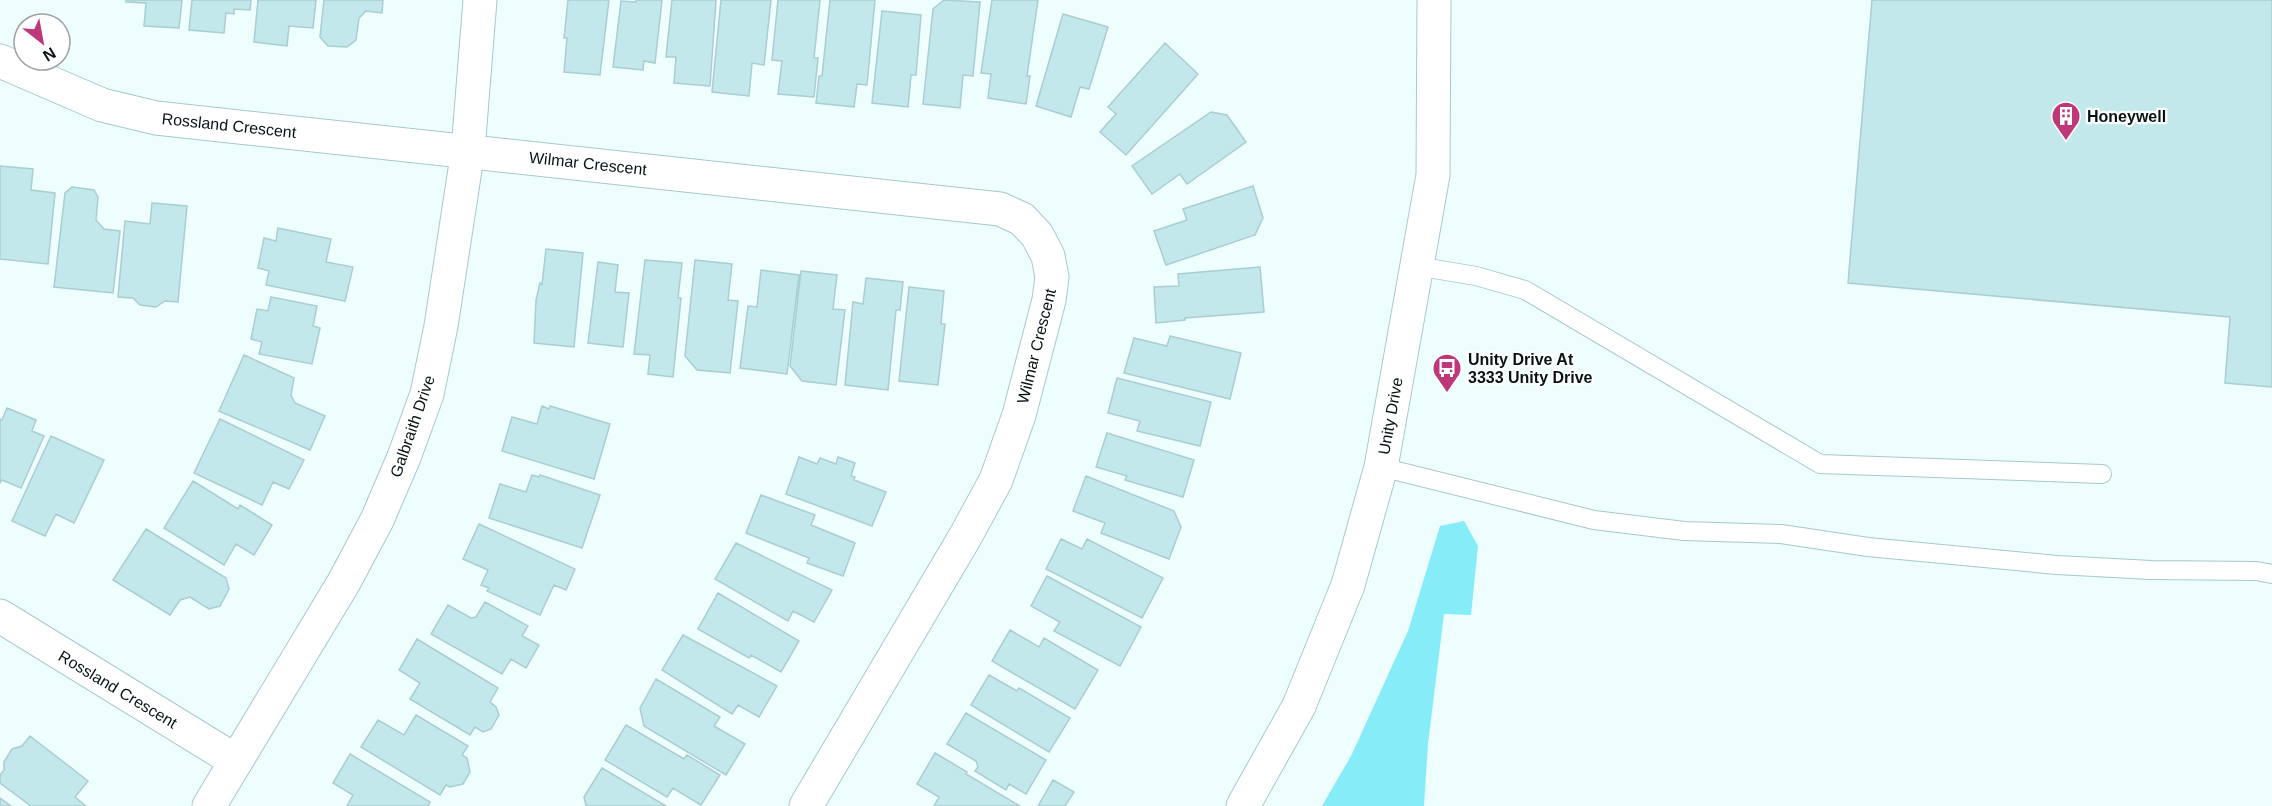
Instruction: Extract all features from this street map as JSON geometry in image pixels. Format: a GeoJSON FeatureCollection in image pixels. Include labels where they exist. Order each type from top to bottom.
{"type":"FeatureCollection","features":[{"type":"Feature","properties":{"kind":"street","name":"Galbraith Drive"},"geometry":{"type":"LineString","coordinates":[[209,806],[344,582],[377,520],[404,457],[427,394],[441,326],[468,150],[480,0]]}},
{"type":"Feature","properties":{"kind":"street","name":"Unity Drive"},"geometry":{"type":"LineString","coordinates":[[1243,806],[1299,706],[1348,585],[1381,467],[1433,175],[1434,0]]}},
{"type":"Feature","properties":{"kind":"street","name":"Rossland Crescent"},"geometry":{"type":"LineString","coordinates":[[0,61],[102,105],[156,118],[468,150]]}},
{"type":"Feature","properties":{"kind":"street","name":"Wilmar Crescent"},"geometry":{"type":"LineString","coordinates":[[468,150],[1000,208],[1022,219],[1037,235],[1048,256],[1052,277],[1049,300],[1019,415],[996,480],[965,537],[806,806]]}},
{"type":"Feature","properties":{"kind":"street","name":"Rossland Crescent"},"geometry":{"type":"LineString","coordinates":[[0,616],[237,761]]}},
{"type":"Feature","properties":{"kind":"lane"},"geometry":{"type":"LineString","coordinates":[[1416,266],[1476,276],[1524,290],[1820,464],[2102,474]]}},
{"type":"Feature","properties":{"kind":"lane"},"geometry":{"type":"LineString","coordinates":[[1381,467],[1594,520],[1673,530],[1781,534],[1868,546],[2057,565],[2151,570],[2256,571],[2272,574]]}},
{"type":"Feature","properties":{"kind":"shaded area"},"geometry":{"type":"Polygon","coordinates":[[[1464,521],[1478,546],[1471,615],[1444,614],[1428,744],[1424,806],[1322,806],[1351,756],[1408,631],[1440,526],[1464,521]]]}},
{"type":"Feature","properties":{"kind":"building"},"geometry":{"type":"Polygon","coordinates":[[[126,0],[182,0],[179,28],[144,26],[146,3],[126,2],[126,0]]]}},
{"type":"Feature","properties":{"kind":"building"},"geometry":{"type":"Polygon","coordinates":[[[192,0],[251,0],[250,10],[234,9],[234,14],[226,13],[224,33],[189,30],[192,0]]]}},
{"type":"Feature","properties":{"kind":"building"},"geometry":{"type":"Polygon","coordinates":[[[258,0],[316,0],[313,28],[289,26],[287,46],[254,42],[258,0]]]}},
{"type":"Feature","properties":{"kind":"building"},"geometry":{"type":"Polygon","coordinates":[[[324,0],[383,0],[382,13],[366,11],[359,18],[356,40],[347,47],[328,46],[320,37],[324,0]]]}},
{"type":"Feature","properties":{"kind":"building"},"geometry":{"type":"Polygon","coordinates":[[[568,0],[609,0],[600,75],[564,72],[567,38],[564,38],[568,0]]]}},
{"type":"Feature","properties":{"kind":"building"},"geometry":{"type":"Polygon","coordinates":[[[636,0],[662,0],[655,63],[644,61],[643,70],[613,67],[621,1],[636,2],[636,0]]]}},
{"type":"Feature","properties":{"kind":"building"},"geometry":{"type":"Polygon","coordinates":[[[672,0],[716,0],[710,86],[674,83],[676,57],[666,57],[672,0]]]}},
{"type":"Feature","properties":{"kind":"building"},"geometry":{"type":"Polygon","coordinates":[[[721,0],[771,0],[764,65],[752,63],[749,96],[712,92],[721,0]]]}},
{"type":"Feature","properties":{"kind":"building"},"geometry":{"type":"Polygon","coordinates":[[[778,0],[820,0],[814,58],[818,58],[814,97],[778,94],[782,61],[772,60],[778,0]]]}},
{"type":"Feature","properties":{"kind":"building"},"geometry":{"type":"Polygon","coordinates":[[[830,0],[875,0],[867,85],[857,84],[854,107],[816,103],[819,76],[822,76],[830,0]]]}},
{"type":"Feature","properties":{"kind":"building"},"geometry":{"type":"Polygon","coordinates":[[[944,0],[980,2],[973,76],[963,75],[960,108],[923,104],[933,9],[944,0]]]}},
{"type":"Feature","properties":{"kind":"building"},"geometry":{"type":"Polygon","coordinates":[[[992,0],[1038,0],[1027,76],[1030,76],[1026,104],[988,98],[991,74],[981,73],[992,0]]]}},
{"type":"Feature","properties":{"kind":"building","name":"Honeywell"},"geometry":{"type":"Polygon","coordinates":[[[1872,0],[2272,0],[2272,387],[2225,383],[2230,317],[1848,283],[1872,0]]]}},
{"type":"Feature","properties":{"kind":"building"},"geometry":{"type":"Polygon","coordinates":[[[882,11],[921,15],[916,75],[911,75],[908,107],[872,103],[882,11]]]}},
{"type":"Feature","properties":{"kind":"building"},"geometry":{"type":"Polygon","coordinates":[[[1063,14],[1108,27],[1089,89],[1080,87],[1071,117],[1036,106],[1063,14]]]}},
{"type":"Feature","properties":{"kind":"building"},"geometry":{"type":"Polygon","coordinates":[[[1165,43],[1198,74],[1126,155],[1100,132],[1116,114],[1108,107],[1165,43]]]}},
{"type":"Feature","properties":{"kind":"building"},"geometry":{"type":"Polygon","coordinates":[[[1211,112],[1227,115],[1246,142],[1187,184],[1180,174],[1152,194],[1132,166],[1211,112]]]}},
{"type":"Feature","properties":{"kind":"building"},"geometry":{"type":"Polygon","coordinates":[[[0,166],[33,169],[31,190],[55,193],[48,264],[0,259],[0,166]]]}},
{"type":"Feature","properties":{"kind":"building"},"geometry":{"type":"Polygon","coordinates":[[[1253,186],[1263,218],[1255,235],[1166,265],[1154,231],[1187,220],[1183,209],[1253,186]]]}},
{"type":"Feature","properties":{"kind":"building"},"geometry":{"type":"Polygon","coordinates":[[[72,187],[94,190],[98,197],[96,220],[104,229],[120,231],[113,293],[54,287],[65,193],[72,187]]]}},
{"type":"Feature","properties":{"kind":"building"},"geometry":{"type":"Polygon","coordinates":[[[152,203],[187,206],[178,302],[165,301],[156,307],[140,305],[133,298],[118,297],[125,221],[150,224],[152,203]]]}},
{"type":"Feature","properties":{"kind":"building"},"geometry":{"type":"Polygon","coordinates":[[[278,228],[331,239],[326,262],[353,267],[345,301],[266,285],[269,271],[258,268],[264,238],[276,241],[278,228]]]}},
{"type":"Feature","properties":{"kind":"building"},"geometry":{"type":"Polygon","coordinates":[[[546,249],[583,253],[574,347],[534,343],[536,300],[540,283],[542,284],[546,249]]]}},
{"type":"Feature","properties":{"kind":"building"},"geometry":{"type":"Polygon","coordinates":[[[645,260],[682,263],[673,377],[648,374],[650,355],[634,354],[645,260]]]}},
{"type":"Feature","properties":{"kind":"building"},"geometry":{"type":"Polygon","coordinates":[[[695,260],[732,264],[728,300],[738,301],[730,373],[697,370],[685,356],[695,260]]]}},
{"type":"Feature","properties":{"kind":"building"},"geometry":{"type":"Polygon","coordinates":[[[598,262],[618,265],[615,292],[629,293],[623,347],[588,343],[598,262]]]}},
{"type":"Feature","properties":{"kind":"building"},"geometry":{"type":"Polygon","coordinates":[[[1260,267],[1264,312],[1185,318],[1185,320],[1156,323],[1154,287],[1179,286],[1178,274],[1260,267]]]}},
{"type":"Feature","properties":{"kind":"building"},"geometry":{"type":"Polygon","coordinates":[[[761,270],[799,275],[787,374],[740,368],[748,306],[757,307],[761,270]]]}},
{"type":"Feature","properties":{"kind":"building"},"geometry":{"type":"Polygon","coordinates":[[[801,271],[837,275],[833,309],[845,310],[836,385],[802,381],[790,366],[801,271]]]}},
{"type":"Feature","properties":{"kind":"building"},"geometry":{"type":"Polygon","coordinates":[[[866,278],[903,282],[900,310],[896,310],[888,390],[845,385],[853,302],[863,304],[866,278]]]}},
{"type":"Feature","properties":{"kind":"building"},"geometry":{"type":"Polygon","coordinates":[[[909,287],[944,291],[941,324],[945,324],[938,385],[899,381],[909,287]]]}},
{"type":"Feature","properties":{"kind":"building"},"geometry":{"type":"Polygon","coordinates":[[[271,297],[317,306],[313,326],[320,328],[312,364],[259,354],[262,342],[251,339],[257,309],[268,311],[271,297]]]}},
{"type":"Feature","properties":{"kind":"building"},"geometry":{"type":"Polygon","coordinates":[[[1170,336],[1241,353],[1230,399],[1124,373],[1134,338],[1167,346],[1170,336]]]}},
{"type":"Feature","properties":{"kind":"building"},"geometry":{"type":"Polygon","coordinates":[[[244,355],[294,378],[291,395],[295,403],[325,416],[310,450],[219,411],[244,355]]]}},
{"type":"Feature","properties":{"kind":"building"},"geometry":{"type":"Polygon","coordinates":[[[1117,378],[1211,402],[1200,446],[1137,431],[1140,421],[1108,413],[1117,378]]]}},
{"type":"Feature","properties":{"kind":"building"},"geometry":{"type":"Polygon","coordinates":[[[542,406],[549,409],[550,406],[610,424],[594,479],[502,451],[512,417],[537,424],[542,406]]]}},
{"type":"Feature","properties":{"kind":"building"},"geometry":{"type":"Polygon","coordinates":[[[7,408],[36,420],[32,431],[44,436],[21,488],[2,480],[0,483],[0,419],[2,420],[7,408]]]}},
{"type":"Feature","properties":{"kind":"building"},"geometry":{"type":"Polygon","coordinates":[[[220,419],[304,460],[289,489],[273,482],[262,505],[194,473],[220,419]]]}},
{"type":"Feature","properties":{"kind":"building"},"geometry":{"type":"Polygon","coordinates":[[[1107,433],[1194,460],[1183,497],[1125,480],[1127,476],[1096,467],[1107,433]]]}},
{"type":"Feature","properties":{"kind":"building"},"geometry":{"type":"Polygon","coordinates":[[[51,436],[104,460],[74,523],[56,514],[45,536],[12,521],[51,436]]]}},
{"type":"Feature","properties":{"kind":"building"},"geometry":{"type":"Polygon","coordinates":[[[799,457],[817,464],[820,458],[836,464],[838,457],[855,463],[851,476],[855,477],[854,480],[886,492],[872,526],[786,494],[799,457]]]}},
{"type":"Feature","properties":{"kind":"building"},"geometry":{"type":"Polygon","coordinates":[[[532,475],[539,477],[540,475],[600,495],[582,548],[489,518],[500,484],[526,492],[532,475]]]}},
{"type":"Feature","properties":{"kind":"building"},"geometry":{"type":"Polygon","coordinates":[[[1086,476],[1174,511],[1181,527],[1169,559],[1101,533],[1105,523],[1073,511],[1086,476]]]}},
{"type":"Feature","properties":{"kind":"building"},"geometry":{"type":"Polygon","coordinates":[[[193,481],[238,509],[240,505],[272,525],[254,555],[236,544],[224,565],[164,528],[193,481]]]}},
{"type":"Feature","properties":{"kind":"building"},"geometry":{"type":"Polygon","coordinates":[[[761,495],[815,515],[811,525],[855,543],[843,576],[807,563],[809,558],[746,533],[761,495]]]}},
{"type":"Feature","properties":{"kind":"building"},"geometry":{"type":"Polygon","coordinates":[[[479,524],[575,569],[566,590],[554,585],[540,615],[487,591],[489,588],[481,585],[488,570],[463,559],[479,524]]]}},
{"type":"Feature","properties":{"kind":"building"},"geometry":{"type":"Polygon","coordinates":[[[146,529],[226,578],[229,589],[220,606],[209,609],[190,597],[180,600],[170,615],[113,580],[146,529]]]}},
{"type":"Feature","properties":{"kind":"building"},"geometry":{"type":"Polygon","coordinates":[[[1061,539],[1082,549],[1087,539],[1163,578],[1142,618],[1046,569],[1061,539]]]}},
{"type":"Feature","properties":{"kind":"building"},"geometry":{"type":"Polygon","coordinates":[[[736,543],[832,590],[814,622],[793,611],[788,621],[715,579],[736,543]]]}},
{"type":"Feature","properties":{"kind":"building"},"geometry":{"type":"Polygon","coordinates":[[[1047,576],[1141,627],[1120,666],[1054,631],[1060,622],[1031,606],[1047,576]]]}},
{"type":"Feature","properties":{"kind":"building"},"geometry":{"type":"Polygon","coordinates":[[[718,593],[799,641],[781,672],[751,655],[749,658],[698,629],[718,593]]]}},
{"type":"Feature","properties":{"kind":"building"},"geometry":{"type":"Polygon","coordinates":[[[485,602],[528,626],[522,636],[539,645],[526,668],[511,659],[502,674],[431,634],[448,605],[471,618],[476,617],[485,602]]]}},
{"type":"Feature","properties":{"kind":"building"},"geometry":{"type":"Polygon","coordinates":[[[1010,630],[1039,647],[1044,638],[1098,670],[1075,709],[992,661],[1010,630]]]}},
{"type":"Feature","properties":{"kind":"building"},"geometry":{"type":"Polygon","coordinates":[[[683,635],[777,686],[759,717],[738,705],[732,714],[662,670],[683,635]]]}},
{"type":"Feature","properties":{"kind":"building"},"geometry":{"type":"Polygon","coordinates":[[[417,639],[498,688],[490,702],[496,707],[499,715],[491,729],[483,732],[475,727],[470,735],[410,699],[420,683],[399,670],[417,639]]]}},
{"type":"Feature","properties":{"kind":"building"},"geometry":{"type":"Polygon","coordinates":[[[989,675],[1017,691],[1019,688],[1070,718],[1049,752],[971,705],[989,675]]]}},
{"type":"Feature","properties":{"kind":"building"},"geometry":{"type":"Polygon","coordinates":[[[656,679],[720,717],[714,726],[745,744],[726,775],[644,726],[640,708],[656,679]]]}},
{"type":"Feature","properties":{"kind":"building"},"geometry":{"type":"Polygon","coordinates":[[[966,713],[1046,760],[1026,794],[1009,784],[1006,790],[975,771],[978,767],[976,761],[947,744],[966,713]]]}},
{"type":"Feature","properties":{"kind":"building"},"geometry":{"type":"Polygon","coordinates":[[[416,715],[468,746],[462,755],[467,758],[470,772],[463,784],[450,787],[446,785],[440,795],[361,747],[378,720],[404,735],[416,715]]]}},
{"type":"Feature","properties":{"kind":"building"},"geometry":{"type":"Polygon","coordinates":[[[626,725],[684,759],[687,755],[720,775],[701,805],[673,788],[667,797],[605,760],[626,725]]]}},
{"type":"Feature","properties":{"kind":"building"},"geometry":{"type":"Polygon","coordinates":[[[30,736],[88,781],[75,797],[86,806],[31,806],[0,783],[4,762],[12,749],[22,746],[30,736]]]}},
{"type":"Feature","properties":{"kind":"building"},"geometry":{"type":"Polygon","coordinates":[[[935,753],[1020,806],[934,806],[939,797],[917,784],[935,753]]]}},
{"type":"Feature","properties":{"kind":"building"},"geometry":{"type":"Polygon","coordinates":[[[350,754],[430,802],[428,806],[347,806],[353,795],[333,783],[350,754]]]}},
{"type":"Feature","properties":{"kind":"building"},"geometry":{"type":"Polygon","coordinates":[[[602,768],[666,806],[586,806],[584,797],[602,768]]]}},
{"type":"Feature","properties":{"kind":"building"},"geometry":{"type":"Polygon","coordinates":[[[1053,780],[1074,792],[1065,806],[1038,806],[1053,780]]]}},
{"type":"Feature","properties":{"kind":"building"},"geometry":{"type":"Polygon","coordinates":[[[0,798],[11,806],[0,806],[0,798]]]}},
{"type":"Feature","properties":{"kind":"place","name":"Honeywell"},"geometry":{"type":"Point","coordinates":[2066,142]}},
{"type":"Feature","properties":{"kind":"place","name":"Unity Drive At 3333 Unity Drive"},"geometry":{"type":"Point","coordinates":[1447,394]}}]}
